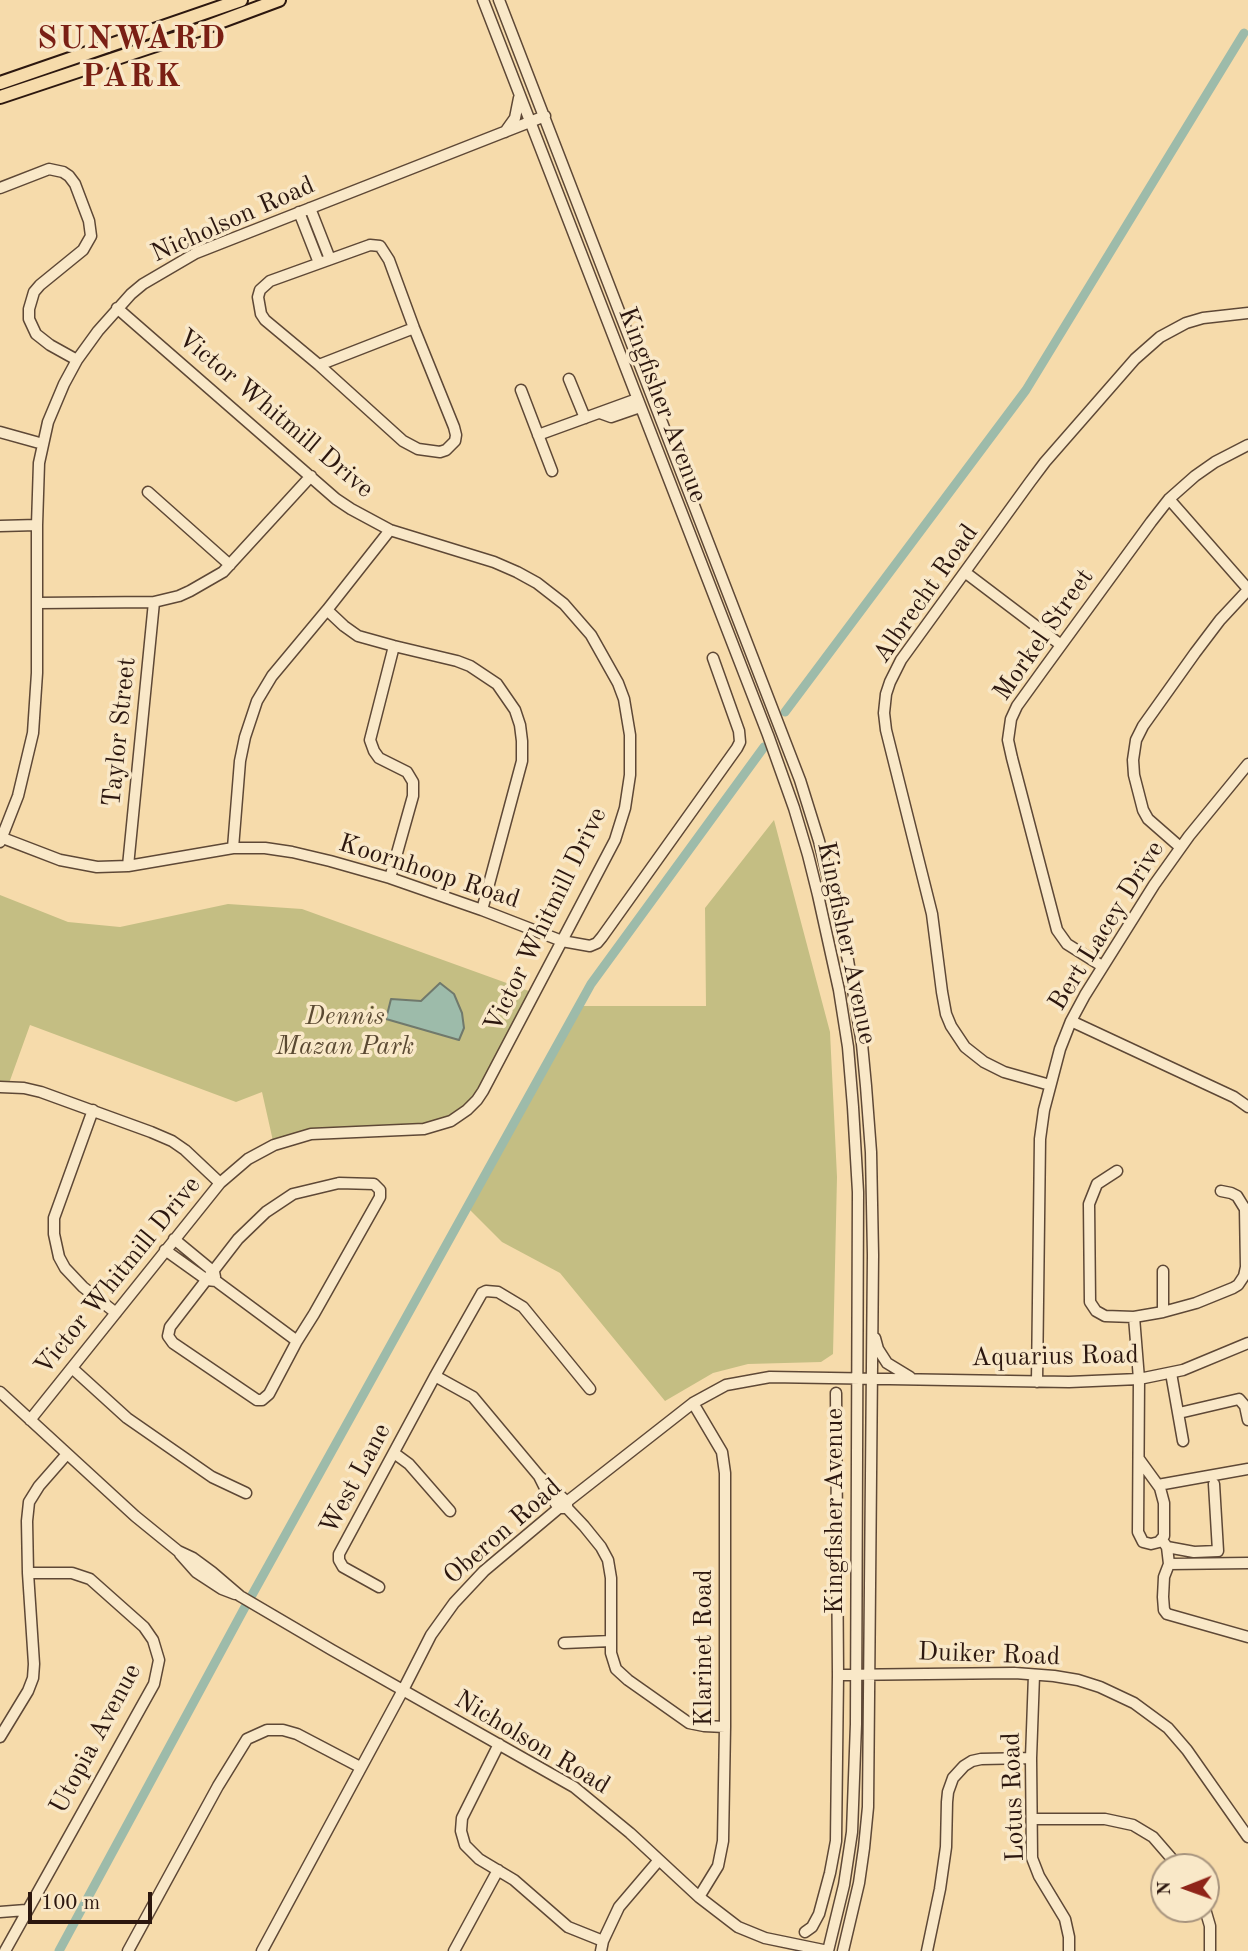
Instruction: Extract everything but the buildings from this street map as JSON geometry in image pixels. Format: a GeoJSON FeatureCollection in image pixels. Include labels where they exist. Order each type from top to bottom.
{"type":"FeatureCollection","features":[{"type":"Feature","properties":{"kind":"main road"},"geometry":{"type":"LineString","coordinates":[[0,83],[241,0]]}},
{"type":"Feature","properties":{"kind":"main road"},"geometry":{"type":"LineString","coordinates":[[0,97],[279,0]]}},
{"type":"Feature","properties":{"kind":"street","name":"Kingfisher Avenue"},"geometry":{"type":"LineString","coordinates":[[483,0],[768,736],[808,855],[839,990],[848,1047],[858,1192],[856,1724],[852,1832],[844,1885],[828,1951]]}},
{"type":"Feature","properties":{"kind":"street","name":"Kingfisher Avenue"},"geometry":{"type":"LineString","coordinates":[[499,0],[792,758],[831,885],[850,971],[862,1044],[873,1206],[870,1674],[866,1833],[859,1883],[843,1951]]}},
{"type":"Feature","properties":{"kind":"street"},"geometry":{"type":"LineString","coordinates":[[505,132],[515,118],[520,95]]}},
{"type":"Feature","properties":{"kind":"street","name":"Nicholson Road"},"geometry":{"type":"LineString","coordinates":[[1,839],[18,796],[33,733],[37,673],[37,484],[43,444],[48,422],[77,360],[98,331],[117,308],[143,284],[196,253],[545,116]]}},
{"type":"Feature","properties":{"kind":"street"},"geometry":{"type":"LineString","coordinates":[[0,188],[49,169],[63,172],[75,184],[89,220],[91,236],[83,250],[34,292],[29,319],[36,334],[77,360]]}},
{"type":"Feature","properties":{"kind":"street"},"geometry":{"type":"LineString","coordinates":[[310,208],[330,258]]}},
{"type":"Feature","properties":{"kind":"street"},"geometry":{"type":"LineString","coordinates":[[299,212],[319,263]]}},
{"type":"Feature","properties":{"kind":"street"},"geometry":{"type":"LineString","coordinates":[[370,244],[380,246],[389,260],[454,427],[454,441],[446,450],[439,452],[418,449],[403,441],[261,314],[258,298],[260,290],[270,281],[330,258],[370,244]]}},
{"type":"Feature","properties":{"kind":"street","name":"Victor Whitmill Drive"},"geometry":{"type":"LineString","coordinates":[[30,1420],[220,1183],[248,1159],[274,1145],[304,1136],[323,1133],[415,1131],[458,1117],[477,1100],[615,840],[629,791],[630,735],[624,699],[591,635],[564,604],[537,583],[517,572],[494,562],[390,530],[343,504],[117,308]]}},
{"type":"Feature","properties":{"kind":"street","name":"Albrecht Road"},"geometry":{"type":"LineString","coordinates":[[1049,1085],[1004,1072],[984,1062],[965,1047],[951,1026],[944,1005],[932,914],[886,730],[885,703],[890,682],[895,670],[1045,462],[1127,368],[1169,331],[1194,320],[1248,313]]}},
{"type":"Feature","properties":{"kind":"street"},"geometry":{"type":"LineString","coordinates":[[319,365],[414,328]]}},
{"type":"Feature","properties":{"kind":"street"},"geometry":{"type":"LineString","coordinates":[[569,379],[585,418]]}},
{"type":"Feature","properties":{"kind":"street"},"geometry":{"type":"LineString","coordinates":[[521,390],[552,471]]}},
{"type":"Feature","properties":{"kind":"street"},"geometry":{"type":"LineString","coordinates":[[538,436],[600,413],[611,417],[639,403]]}},
{"type":"Feature","properties":{"kind":"street"},"geometry":{"type":"LineString","coordinates":[[0,432],[43,444]]}},
{"type":"Feature","properties":{"kind":"street","name":"Morkel Street"},"geometry":{"type":"LineString","coordinates":[[1102,966],[1067,944],[1057,930],[1008,740],[1009,726],[1013,713],[1169,499],[1214,461],[1248,444]]}},
{"type":"Feature","properties":{"kind":"street"},"geometry":{"type":"LineString","coordinates":[[38,603],[154,601],[166,600],[190,591],[210,581],[230,565],[311,477]]}},
{"type":"Feature","properties":{"kind":"street"},"geometry":{"type":"LineString","coordinates":[[148,492],[230,565]]}},
{"type":"Feature","properties":{"kind":"street"},"geometry":{"type":"LineString","coordinates":[[1169,499],[1248,589],[1195,653],[1136,740],[1134,775],[1143,810],[1153,824],[1180,847]]}},
{"type":"Feature","properties":{"kind":"street"},"geometry":{"type":"LineString","coordinates":[[0,526],[37,525]]}},
{"type":"Feature","properties":{"kind":"street"},"geometry":{"type":"LineString","coordinates":[[233,848],[240,761],[257,701],[272,676],[390,530]]}},
{"type":"Feature","properties":{"kind":"street"},"geometry":{"type":"LineString","coordinates":[[966,573],[1061,645]]}},
{"type":"Feature","properties":{"kind":"street","name":"Taylor Street"},"geometry":{"type":"LineString","coordinates":[[128,866],[154,601]]}},
{"type":"Feature","properties":{"kind":"street"},"geometry":{"type":"LineString","coordinates":[[327,610],[351,632],[371,640],[457,661],[486,675],[506,695],[515,710],[520,725],[522,761],[482,910]]}},
{"type":"Feature","properties":{"kind":"street"},"geometry":{"type":"LineString","coordinates":[[390,878],[413,796],[413,782],[407,772],[379,758],[370,740],[394,646]]}},
{"type":"Feature","properties":{"kind":"street","name":"Koornhoop Road"},"geometry":{"type":"LineString","coordinates":[[1,839],[60,860],[80,865],[109,867],[233,848],[265,848],[292,852],[390,878],[562,940],[585,946],[597,943],[740,742],[739,731],[713,658]]}},
{"type":"Feature","properties":{"kind":"street","name":"Bert Lacey Drive"},"geometry":{"type":"LineString","coordinates":[[1037,1381],[1040,1139],[1049,1085],[1060,1049],[1071,1021],[1102,966],[1180,847],[1248,764]]}},
{"type":"Feature","properties":{"kind":"street"},"geometry":{"type":"LineString","coordinates":[[1240,773],[1248,782]]}},
{"type":"Feature","properties":{"kind":"street"},"geometry":{"type":"LineString","coordinates":[[1071,1021],[1234,1097],[1248,1107]]}},
{"type":"Feature","properties":{"kind":"street"},"geometry":{"type":"LineString","coordinates":[[0,1087],[41,1092],[172,1141],[220,1183]]}},
{"type":"Feature","properties":{"kind":"street"},"geometry":{"type":"LineString","coordinates":[[93,1110],[54,1218],[54,1234],[59,1257],[65,1268],[83,1287],[116,1313]]}},
{"type":"Feature","properties":{"kind":"street"},"geometry":{"type":"LineString","coordinates":[[1116,1171],[1097,1184],[1091,1197],[1089,1212],[1091,1306],[1100,1314],[1112,1317],[1134,1317],[1163,1312],[1196,1303],[1238,1284],[1246,1267],[1247,1237],[1243,1204],[1234,1195],[1221,1191]]}},
{"type":"Feature","properties":{"kind":"street"},"geometry":{"type":"LineString","coordinates":[[339,1183],[370,1183],[378,1187],[381,1194],[377,1204],[297,1341],[269,1394],[262,1400],[253,1398],[173,1343],[168,1332],[173,1322],[212,1278],[248,1228],[285,1198],[309,1189],[339,1183]]}},
{"type":"Feature","properties":{"kind":"street"},"geometry":{"type":"LineString","coordinates":[[174,1239],[212,1278]]}},
{"type":"Feature","properties":{"kind":"street"},"geometry":{"type":"LineString","coordinates":[[165,1250],[212,1278],[297,1341]]}},
{"type":"Feature","properties":{"kind":"street"},"geometry":{"type":"LineString","coordinates":[[1163,1270],[1163,1312]]}},
{"type":"Feature","properties":{"kind":"street","name":"West Lane"},"geometry":{"type":"LineString","coordinates":[[379,1587],[343,1567],[340,1554],[482,1293],[494,1291],[523,1307],[590,1389]]}},
{"type":"Feature","properties":{"kind":"street"},"geometry":{"type":"LineString","coordinates":[[1134,1317],[1139,1379],[1139,1537],[1148,1544],[1165,1544],[1194,1552],[1218,1551],[1214,1484]]}},
{"type":"Feature","properties":{"kind":"street"},"geometry":{"type":"LineString","coordinates":[[872,1331],[878,1349],[887,1363],[913,1378]]}},
{"type":"Feature","properties":{"kind":"street","name":"Aquarius Road"},"geometry":{"type":"LineString","coordinates":[[857,1378],[1037,1381],[1139,1379],[1171,1373],[1248,1343]]}},
{"type":"Feature","properties":{"kind":"street"},"geometry":{"type":"LineString","coordinates":[[72,1368],[127,1418],[212,1477],[246,1493]]}},
{"type":"Feature","properties":{"kind":"street"},"geometry":{"type":"LineString","coordinates":[[1171,1373],[1183,1441]]}},
{"type":"Feature","properties":{"kind":"street"},"geometry":{"type":"LineString","coordinates":[[435,1376],[473,1397],[595,1539],[608,1560],[611,1578],[611,1653],[616,1669],[628,1681],[689,1723],[725,1727]]}},
{"type":"Feature","properties":{"kind":"street","name":"Oberon Road"},"geometry":{"type":"LineString","coordinates":[[262,1951],[431,1635],[454,1603],[484,1571],[693,1403],[726,1385],[758,1378],[795,1376],[857,1378]]}},
{"type":"Feature","properties":{"kind":"street","name":"Nicholson Road"},"geometry":{"type":"LineString","coordinates":[[0,1392],[135,1516],[178,1551],[197,1572],[581,1791],[727,1919],[752,1933],[772,1940],[828,1951]]}},
{"type":"Feature","properties":{"kind":"street"},"geometry":{"type":"LineString","coordinates":[[805,1932],[812,1927],[819,1914],[836,1841],[836,1393]]}},
{"type":"Feature","properties":{"kind":"street"},"geometry":{"type":"LineString","coordinates":[[1179,1413],[1239,1399],[1245,1405],[1248,1420]]}},
{"type":"Feature","properties":{"kind":"street","name":"Klarinet Road"},"geometry":{"type":"LineString","coordinates":[[693,1403],[722,1452],[725,1473],[725,1727],[721,1853],[718,1866],[699,1897]]}},
{"type":"Feature","properties":{"kind":"street"},"geometry":{"type":"LineString","coordinates":[[394,1453],[409,1464],[450,1511]]}},
{"type":"Feature","properties":{"kind":"street"},"geometry":{"type":"LineString","coordinates":[[0,1737],[29,1691],[33,1678],[28,1573],[29,1502],[67,1454]]}},
{"type":"Feature","properties":{"kind":"street"},"geometry":{"type":"LineString","coordinates":[[1139,1459],[1158,1485],[1164,1503],[1168,1564],[1164,1577],[1164,1610],[1167,1614],[1248,1637]]}},
{"type":"Feature","properties":{"kind":"street"},"geometry":{"type":"LineString","coordinates":[[1158,1485],[1248,1469]]}},
{"type":"Feature","properties":{"kind":"street"},"geometry":{"type":"LineString","coordinates":[[1168,1564],[1248,1563]]}},
{"type":"Feature","properties":{"kind":"street","name":"Utopia Avenue"},"geometry":{"type":"LineString","coordinates":[[5,1951],[154,1684],[159,1660],[153,1640],[144,1627],[90,1579],[72,1573],[28,1573]]}},
{"type":"Feature","properties":{"kind":"street"},"geometry":{"type":"LineString","coordinates":[[564,1643],[611,1641]]}},
{"type":"Feature","properties":{"kind":"street","name":"Duiker Road"},"geometry":{"type":"LineString","coordinates":[[838,1675],[1034,1675],[1078,1680],[1100,1687],[1120,1695],[1168,1728],[1187,1750],[1248,1837]]}},
{"type":"Feature","properties":{"kind":"street","name":"Lotus Road"},"geometry":{"type":"LineString","coordinates":[[1034,1675],[1032,1858],[1039,1876],[1065,1919],[1069,1951]]}},
{"type":"Feature","properties":{"kind":"street"},"geometry":{"type":"LineString","coordinates":[[128,1951],[247,1738],[267,1730],[284,1730],[360,1767]]}},
{"type":"Feature","properties":{"kind":"street"},"geometry":{"type":"LineString","coordinates":[[499,1744],[462,1818],[461,1836],[465,1845],[479,1859],[514,1880],[568,1927],[602,1946],[620,1907],[659,1860]]}},
{"type":"Feature","properties":{"kind":"street"},"geometry":{"type":"LineString","coordinates":[[927,1951],[940,1889],[946,1847],[948,1792],[953,1778],[972,1761],[1031,1758]]}},
{"type":"Feature","properties":{"kind":"street"},"geometry":{"type":"LineString","coordinates":[[1032,1819],[1105,1819],[1133,1825],[1153,1837],[1167,1853]]}},
{"type":"Feature","properties":{"kind":"street"},"geometry":{"type":"LineString","coordinates":[[454,1951],[498,1870]]}},
{"type":"Feature","properties":{"kind":"street"},"geometry":{"type":"LineString","coordinates":[[0,1912],[26,1910]]}},
{"type":"Feature","properties":{"kind":"street"},"geometry":{"type":"LineString","coordinates":[[1209,1923],[1210,1951]]}},
{"type":"Feature","properties":{"kind":"green space"},"geometry":{"type":"Polygon","coordinates":[[[774,820],[830,1032],[837,1177],[833,1354],[821,1362],[748,1364],[713,1373],[665,1401],[560,1273],[502,1242],[465,1205],[577,1006],[706,1006],[705,908],[774,820]]]}},
{"type":"Feature","properties":{"kind":"green space","name":"Dennis Mazan Park"},"geometry":{"type":"Polygon","coordinates":[[[0,895],[68,922],[120,927],[228,904],[302,909],[537,994],[484,1096],[455,1118],[418,1130],[273,1141],[262,1092],[236,1102],[30,1025],[8,1086],[0,1085],[0,895]]]}},
{"type":"Feature","properties":{"kind":"shaded area"},"geometry":{"type":"Polygon","coordinates":[[[440,983],[454,994],[462,1013],[464,1028],[459,1040],[386,1019],[391,999],[421,1001],[440,983]]]}},
{"type":"Feature","properties":{"kind":"waterway"},"geometry":{"type":"LineString","coordinates":[[785,712],[1026,390],[1244,33]]}},
{"type":"Feature","properties":{"kind":"waterway"},"geometry":{"type":"LineString","coordinates":[[252,1595],[591,984],[764,747]]}},
{"type":"Feature","properties":{"kind":"waterway"},"geometry":{"type":"LineString","coordinates":[[59,1951],[245,1607]]}},
{"type":"Feature","properties":{"kind":"district","name":"SUNWARD PARK"},"geometry":{"type":"Point","coordinates":[132,58]}}]}
